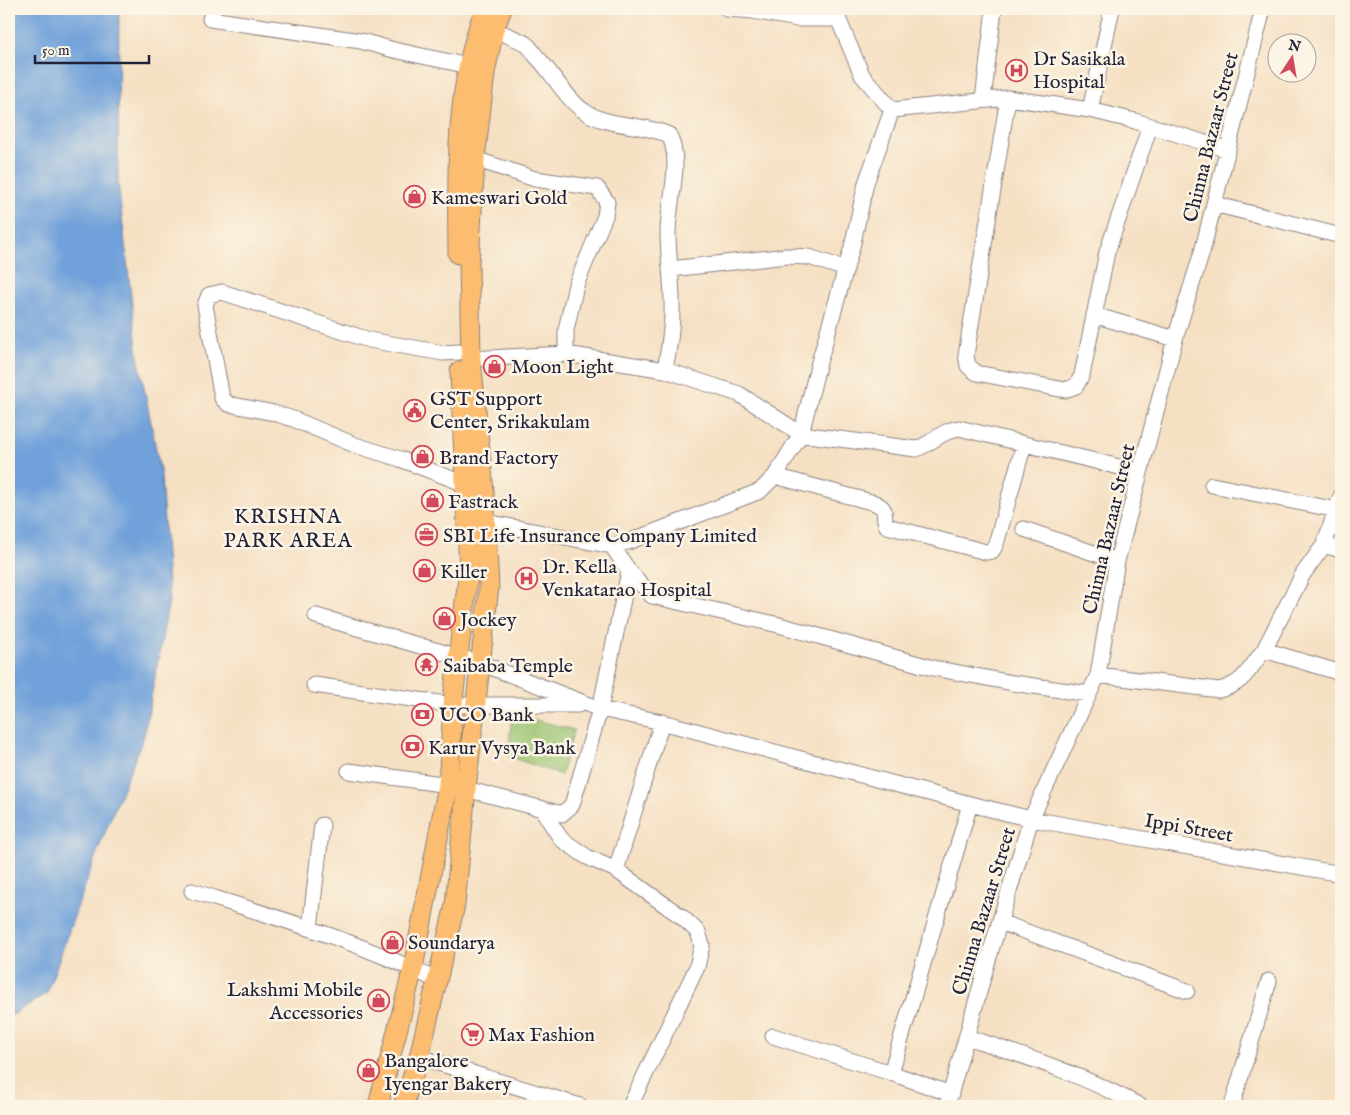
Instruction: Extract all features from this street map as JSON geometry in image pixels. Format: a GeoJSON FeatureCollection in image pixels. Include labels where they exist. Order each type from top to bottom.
{"type":"FeatureCollection","features":[{"type":"Feature","properties":{"kind":"main road"},"geometry":{"type":"LineString","coordinates":[[378,1106],[413,968],[448,785],[458,658],[469,570],[465,484],[465,356],[458,158],[461,108],[469,66],[485,9]]}},
{"type":"Feature","properties":{"kind":"main road"},"geometry":{"type":"LineString","coordinates":[[403,1106],[419,1057],[455,905],[489,587],[486,522],[465,356],[475,159],[485,73],[494,29],[502,9]]}},
{"type":"Feature","properties":{"kind":"street"},"geometry":{"type":"LineString","coordinates":[[727,9],[753,11],[798,19],[836,14],[862,75],[892,110]]}},
{"type":"Feature","properties":{"kind":"street"},"geometry":{"type":"LineString","coordinates":[[983,100],[994,9]]}},
{"type":"Feature","properties":{"kind":"street"},"geometry":{"type":"LineString","coordinates":[[1090,110],[1112,9]]}},
{"type":"Feature","properties":{"kind":"street","name":"Chinna Bazaar Street"},"geometry":{"type":"LineString","coordinates":[[949,1100],[1031,819],[1098,675],[1117,561],[1176,339],[1202,252],[1264,9]]}},
{"type":"Feature","properties":{"kind":"street"},"geometry":{"type":"LineString","coordinates":[[210,19],[361,41],[469,66]]}},
{"type":"Feature","properties":{"kind":"street"},"geometry":{"type":"LineString","coordinates":[[494,29],[526,44],[573,101],[584,111],[602,119],[638,128],[657,130],[669,135],[674,145],[674,180],[668,232],[672,304],[670,338],[665,370]]}},
{"type":"Feature","properties":{"kind":"street"},"geometry":{"type":"LineString","coordinates":[[892,110],[1008,98],[1090,110],[1228,150]]}},
{"type":"Feature","properties":{"kind":"street"},"geometry":{"type":"LineString","coordinates":[[1008,98],[966,355],[968,366],[977,372],[1065,390],[1076,386],[1082,375],[1108,252],[1150,126]]}},
{"type":"Feature","properties":{"kind":"street"},"geometry":{"type":"LineString","coordinates":[[486,522],[612,546],[628,542],[760,491],[775,476],[801,434],[820,358],[852,247],[866,183],[892,110]]}},
{"type":"Feature","properties":{"kind":"street"},"geometry":{"type":"LineString","coordinates":[[475,159],[535,178],[597,188],[607,202],[605,216],[576,286],[566,330],[566,354]]}},
{"type":"Feature","properties":{"kind":"street"},"geometry":{"type":"LineString","coordinates":[[1214,204],[1341,236]]}},
{"type":"Feature","properties":{"kind":"street"},"geometry":{"type":"LineString","coordinates":[[670,269],[788,256],[809,257],[846,269]]}},
{"type":"Feature","properties":{"kind":"street"},"geometry":{"type":"LineString","coordinates":[[465,484],[349,442],[293,419],[274,413],[228,404],[222,398],[205,304],[209,295],[222,292],[369,340],[443,353],[465,356],[566,354],[665,370],[739,394],[801,434],[916,449],[926,446],[949,429],[959,428],[1140,472]]}},
{"type":"Feature","properties":{"kind":"street"},"geometry":{"type":"LineString","coordinates":[[1094,315],[1176,339]]}},
{"type":"Feature","properties":{"kind":"street"},"geometry":{"type":"LineString","coordinates":[[775,476],[876,503],[882,506],[885,512],[884,521],[887,526],[986,552],[992,551],[996,544],[1024,444]]}},
{"type":"Feature","properties":{"kind":"street"},"geometry":{"type":"LineString","coordinates":[[1098,675],[1219,690],[1232,687],[1241,681],[1264,650],[1303,574],[1324,546],[1339,503],[1212,484]]}},
{"type":"Feature","properties":{"kind":"street"},"geometry":{"type":"LineString","coordinates":[[1024,529],[1117,561]]}},
{"type":"Feature","properties":{"kind":"street"},"geometry":{"type":"LineString","coordinates":[[612,546],[628,571],[652,596],[779,625],[934,668],[1013,683],[1089,694]]}},
{"type":"Feature","properties":{"kind":"street"},"geometry":{"type":"LineString","coordinates":[[1324,546],[1341,550]]}},
{"type":"Feature","properties":{"kind":"street"},"geometry":{"type":"LineString","coordinates":[[466,789],[562,814],[572,806],[594,707],[628,571]]}},
{"type":"Feature","properties":{"kind":"street"},"geometry":{"type":"LineString","coordinates":[[316,616],[480,663],[594,707]]}},
{"type":"Feature","properties":{"kind":"street"},"geometry":{"type":"LineString","coordinates":[[1264,650],[1341,673]]}},
{"type":"Feature","properties":{"kind":"street"},"geometry":{"type":"LineString","coordinates":[[314,685],[454,705],[594,707]]}},
{"type":"Feature","properties":{"kind":"street","name":"Ippi Street"},"geometry":{"type":"LineString","coordinates":[[594,707],[662,722],[1031,819],[1341,874]]}},
{"type":"Feature","properties":{"kind":"street"},"geometry":{"type":"LineString","coordinates":[[616,870],[662,722]]}},
{"type":"Feature","properties":{"kind":"street"},"geometry":{"type":"LineString","coordinates":[[349,771],[448,785]]}},
{"type":"Feature","properties":{"kind":"street"},"geometry":{"type":"LineString","coordinates":[[891,1073],[970,804]]}},
{"type":"Feature","properties":{"kind":"street"},"geometry":{"type":"LineString","coordinates":[[541,808],[561,839],[587,857],[616,870],[682,917],[698,932],[702,944],[697,967],[630,1106]]}},
{"type":"Feature","properties":{"kind":"street"},"geometry":{"type":"LineString","coordinates":[[310,928],[322,825]]}},
{"type":"Feature","properties":{"kind":"street"},"geometry":{"type":"LineString","coordinates":[[192,891],[310,928],[413,968],[436,980]]}},
{"type":"Feature","properties":{"kind":"street"},"geometry":{"type":"LineString","coordinates":[[1000,922],[1187,991]]}},
{"type":"Feature","properties":{"kind":"street"},"geometry":{"type":"LineString","coordinates":[[1232,1106],[1269,981]]}},
{"type":"Feature","properties":{"kind":"street"},"geometry":{"type":"LineString","coordinates":[[773,1036],[891,1073],[949,1100]]}},
{"type":"Feature","properties":{"kind":"street"},"geometry":{"type":"LineString","coordinates":[[967,1037],[1061,1068],[1140,1106]]}},
{"type":"Feature","properties":{"kind":"street"},"geometry":{"type":"LineString","coordinates":[[419,1057],[580,1106]]}},
{"type":"Feature","properties":{"kind":"green space"},"geometry":{"type":"Polygon","coordinates":[[[512,714],[574,730],[561,775],[508,756],[512,714]]]}},
{"type":"Feature","properties":{"kind":"water"},"geometry":{"type":"Polygon","coordinates":[[[9,9],[119,9],[118,183],[138,356],[161,475],[169,601],[144,736],[97,852],[47,993],[9,1017],[9,9]]]}},
{"type":"Feature","properties":{"kind":"place","name":"Dr Sasikala Hospital"},"geometry":{"type":"Point","coordinates":[1017,70]}},
{"type":"Feature","properties":{"kind":"place","name":"Kameswari Gold"},"geometry":{"type":"Point","coordinates":[415,197]}},
{"type":"Feature","properties":{"kind":"place","name":"Moon Light"},"geometry":{"type":"Point","coordinates":[495,366]}},
{"type":"Feature","properties":{"kind":"place","name":"GST Support Center, Srikakulam"},"geometry":{"type":"Point","coordinates":[414,410]}},
{"type":"Feature","properties":{"kind":"place","name":"Brand Factory"},"geometry":{"type":"Point","coordinates":[423,457]}},
{"type":"Feature","properties":{"kind":"place","name":"Fastrack"},"geometry":{"type":"Point","coordinates":[432,501]}},
{"type":"Feature","properties":{"kind":"place","name":"SBI Life Insurance Company Limited"},"geometry":{"type":"Point","coordinates":[427,535]}},
{"type":"Feature","properties":{"kind":"place","name":"Killer"},"geometry":{"type":"Point","coordinates":[424,571]}},
{"type":"Feature","properties":{"kind":"place","name":"Dr. Kella Venkatarao Hospital"},"geometry":{"type":"Point","coordinates":[526,578]}},
{"type":"Feature","properties":{"kind":"place","name":"Jockey"},"geometry":{"type":"Point","coordinates":[444,619]}},
{"type":"Feature","properties":{"kind":"place","name":"Saibaba Temple"},"geometry":{"type":"Point","coordinates":[427,665]}},
{"type":"Feature","properties":{"kind":"place","name":"UCO Bank"},"geometry":{"type":"Point","coordinates":[423,714]}},
{"type":"Feature","properties":{"kind":"place","name":"Karur Vysya Bank"},"geometry":{"type":"Point","coordinates":[412,747]}},
{"type":"Feature","properties":{"kind":"place","name":"Soundarya"},"geometry":{"type":"Point","coordinates":[392,942]}},
{"type":"Feature","properties":{"kind":"place","name":"Lakshmi Mobile Accessories"},"geometry":{"type":"Point","coordinates":[379,1001]}},
{"type":"Feature","properties":{"kind":"place","name":"Max Fashion"},"geometry":{"type":"Point","coordinates":[472,1034]}},
{"type":"Feature","properties":{"kind":"place","name":"Bangalore Iyengar Bakery"},"geometry":{"type":"Point","coordinates":[368,1071]}},
{"type":"Feature","properties":{"kind":"district","name":"KRISHNA PARK AREA"},"geometry":{"type":"Point","coordinates":[288,528]}}]}
